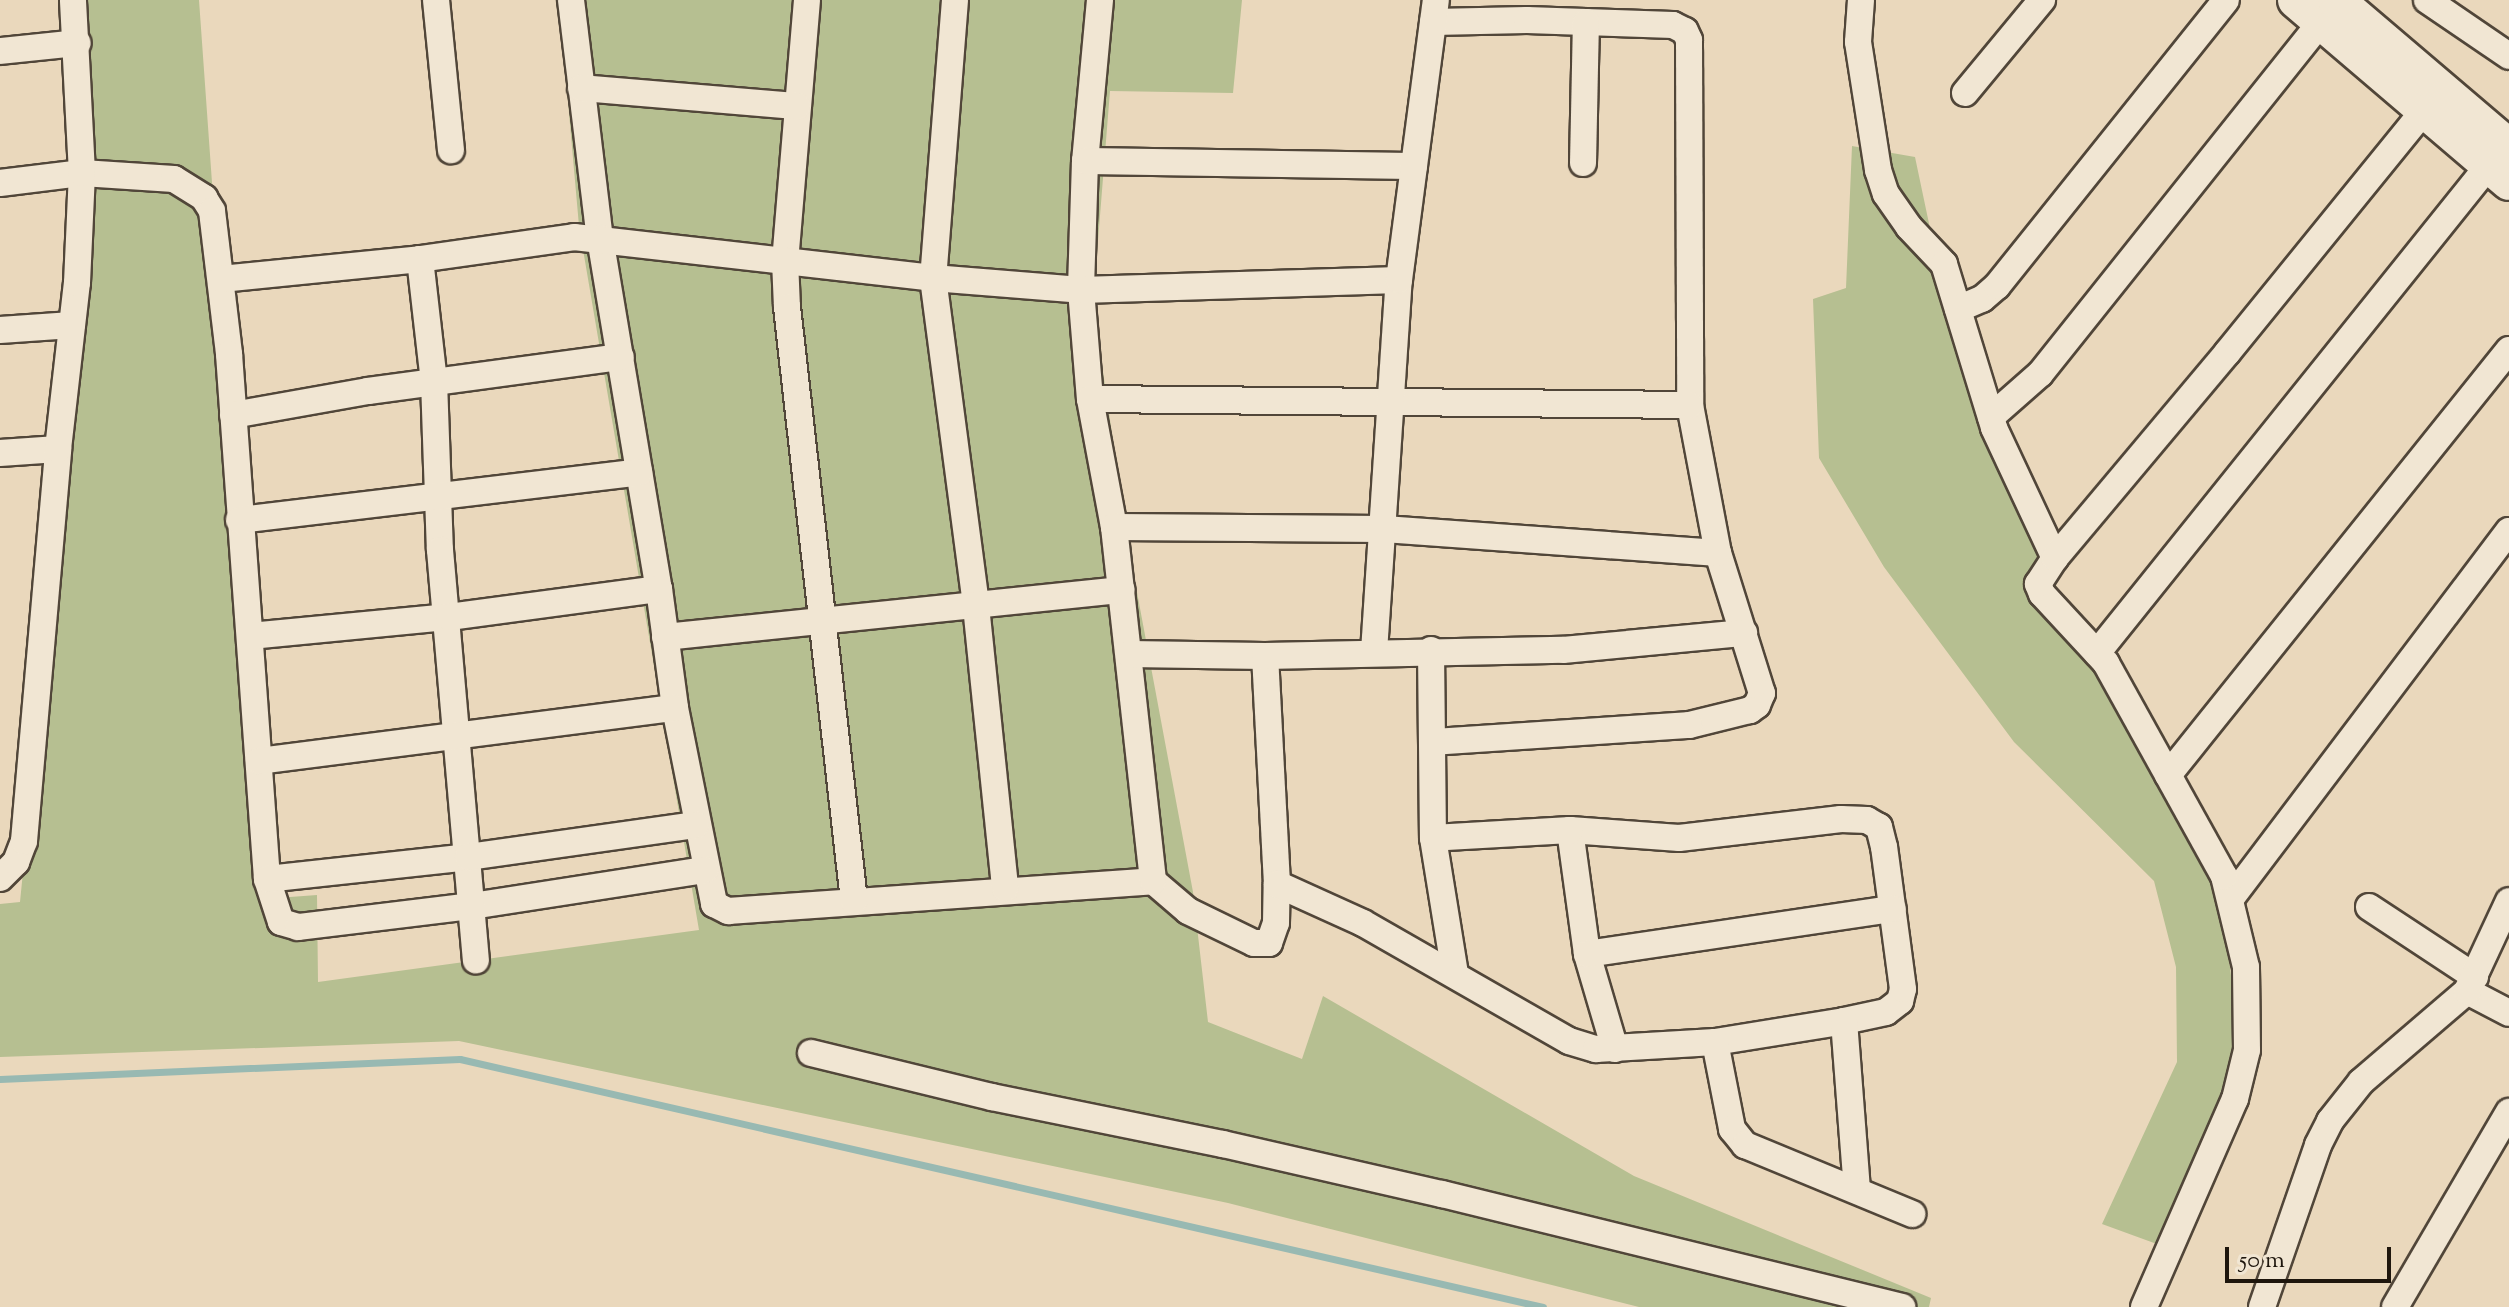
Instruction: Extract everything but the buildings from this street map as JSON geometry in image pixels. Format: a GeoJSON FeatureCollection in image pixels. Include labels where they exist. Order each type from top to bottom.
{"type":"FeatureCollection","features":[{"type":"Feature","properties":{"kind":"street"},"geometry":{"type":"LineString","coordinates":[[0,878],[16,862],[24,841],[58,449],[72,325],[82,173],[78,43],[73,0]]}},
{"type":"Feature","properties":{"kind":"street"},"geometry":{"type":"LineString","coordinates":[[436,0],[451,150]]}},
{"type":"Feature","properties":{"kind":"street"},"geometry":{"type":"LineString","coordinates":[[571,0],[600,238],[659,589],[675,708],[714,904],[728,911],[1005,889],[1153,881]]}},
{"type":"Feature","properties":{"kind":"street"},"geometry":{"type":"LineString","coordinates":[[807,0],[785,260],[787,307],[854,901]]}},
{"type":"Feature","properties":{"kind":"street"},"geometry":{"type":"LineString","coordinates":[[955,0],[933,278],[976,606],[1005,889]]}},
{"type":"Feature","properties":{"kind":"street"},"geometry":{"type":"LineString","coordinates":[[1100,0],[1085,161],[1081,290],[1090,399],[1114,527],[1122,590],[1153,881],[1188,911],[1254,943],[1266,943],[1273,939],[1277,884],[1265,656]]}},
{"type":"Feature","properties":{"kind":"street"},"geometry":{"type":"LineString","coordinates":[[1861,0],[1858,42],[1882,182],[1895,210],[1944,264],[1991,417],[2055,558]]}},
{"type":"Feature","properties":{"kind":"street"},"geometry":{"type":"LineString","coordinates":[[1965,93],[2042,0]]}},
{"type":"Feature","properties":{"kind":"street"},"geometry":{"type":"LineString","coordinates":[[1958,309],[1982,299],[1997,286],[2226,0]]}},
{"type":"Feature","properties":{"kind":"street"},"geometry":{"type":"LineString","coordinates":[[2427,0],[2509,56]]}},
{"type":"Feature","properties":{"kind":"street"},"geometry":{"type":"LineString","coordinates":[[1991,417],[2040,374],[2309,4]]}},
{"type":"Feature","properties":{"kind":"street"},"geometry":{"type":"LineString","coordinates":[[2309,4],[2425,109],[2502,165]]}},
{"type":"Feature","properties":{"kind":"street"},"geometry":{"type":"LineString","coordinates":[[2309,4],[2502,165]]}},
{"type":"Feature","properties":{"kind":"street"},"geometry":{"type":"LineString","coordinates":[[1374,652],[1399,280],[1434,11],[1528,10],[1586,22],[1673,25],[1685,31],[1689,40],[1690,405],[1718,553],[1762,693],[1757,705],[1750,710],[1689,725],[1433,742]]}},
{"type":"Feature","properties":{"kind":"street"},"geometry":{"type":"LineString","coordinates":[[1583,163],[1586,22]]}},
{"type":"Feature","properties":{"kind":"street"},"geometry":{"type":"LineString","coordinates":[[0,51],[78,43]]}},
{"type":"Feature","properties":{"kind":"street"},"geometry":{"type":"LineString","coordinates":[[581,88],[797,106]]}},
{"type":"Feature","properties":{"kind":"street"},"geometry":{"type":"LineString","coordinates":[[2144,1307],[2235,1099],[2247,1050],[2246,967],[2232,897],[2224,876],[2097,653],[2042,594],[2038,584],[2040,576],[2425,109]]}},
{"type":"Feature","properties":{"kind":"street"},"geometry":{"type":"LineString","coordinates":[[1085,161],[1414,166]]}},
{"type":"Feature","properties":{"kind":"street"},"geometry":{"type":"LineString","coordinates":[[2097,653],[2502,165]]}},
{"type":"Feature","properties":{"kind":"street"},"geometry":{"type":"LineString","coordinates":[[0,183],[82,173],[174,179],[191,187],[212,211],[233,415],[267,879],[277,918],[298,927],[472,906],[705,870]]}},
{"type":"Feature","properties":{"kind":"street"},"geometry":{"type":"LineString","coordinates":[[221,279],[420,259],[574,237],[933,278],[1081,290],[1399,280]]}},
{"type":"Feature","properties":{"kind":"street"},"geometry":{"type":"LineString","coordinates":[[420,259],[434,381],[440,550],[449,617],[476,960]]}},
{"type":"Feature","properties":{"kind":"street"},"geometry":{"type":"LineString","coordinates":[[0,330],[72,325]]}},
{"type":"Feature","properties":{"kind":"street"},"geometry":{"type":"LineString","coordinates":[[2168,775],[2509,350]]}},
{"type":"Feature","properties":{"kind":"street"},"geometry":{"type":"LineString","coordinates":[[233,415],[434,381],[621,357]]}},
{"type":"Feature","properties":{"kind":"street"},"geometry":{"type":"LineString","coordinates":[[1090,399],[1690,405]]}},
{"type":"Feature","properties":{"kind":"street"},"geometry":{"type":"LineString","coordinates":[[0,453],[58,449]]}},
{"type":"Feature","properties":{"kind":"street"},"geometry":{"type":"LineString","coordinates":[[239,520],[639,472]]}},
{"type":"Feature","properties":{"kind":"street"},"geometry":{"type":"LineString","coordinates":[[1114,527],[1384,529],[1718,553]]}},
{"type":"Feature","properties":{"kind":"street"},"geometry":{"type":"LineString","coordinates":[[2232,897],[2505,545]]}},
{"type":"Feature","properties":{"kind":"street"},"geometry":{"type":"LineString","coordinates":[[250,636],[449,617],[659,589]]}},
{"type":"Feature","properties":{"kind":"street"},"geometry":{"type":"LineString","coordinates":[[665,637],[1122,590]]}},
{"type":"Feature","properties":{"kind":"street"},"geometry":{"type":"LineString","coordinates":[[1129,654],[1265,656],[1431,650],[1563,650],[1744,633]]}},
{"type":"Feature","properties":{"kind":"street"},"geometry":{"type":"LineString","coordinates":[[1431,650],[1433,838],[1455,974]]}},
{"type":"Feature","properties":{"kind":"street"},"geometry":{"type":"LineString","coordinates":[[259,761],[675,708]]}},
{"type":"Feature","properties":{"kind":"street"},"geometry":{"type":"LineString","coordinates":[[1277,884],[1363,923],[1569,1041],[1596,1049],[1715,1042],[1886,1012],[1900,1001],[1903,989],[1882,837],[1879,827],[1867,820],[1841,819],[1679,838],[1570,830],[1433,838]]}},
{"type":"Feature","properties":{"kind":"street"},"geometry":{"type":"LineString","coordinates":[[267,879],[468,857],[696,825]]}},
{"type":"Feature","properties":{"kind":"street"},"geometry":{"type":"LineString","coordinates":[[1570,830],[1587,954],[1615,1049]]}},
{"type":"Feature","properties":{"kind":"street"},"geometry":{"type":"LineString","coordinates":[[2262,1307],[2318,1145],[2330,1121],[2361,1082],[2471,984],[2509,901]]}},
{"type":"Feature","properties":{"kind":"street"},"geometry":{"type":"LineString","coordinates":[[2369,907],[2509,1013]]}},
{"type":"Feature","properties":{"kind":"street"},"geometry":{"type":"LineString","coordinates":[[1587,954],[1893,909]]}},
{"type":"Feature","properties":{"kind":"street"},"geometry":{"type":"LineString","coordinates":[[1844,1021],[1857,1191]]}},
{"type":"Feature","properties":{"kind":"street"},"geometry":{"type":"LineString","coordinates":[[1715,1042],[1732,1129],[1745,1145],[1912,1214]]}},
{"type":"Feature","properties":{"kind":"street"},"geometry":{"type":"LineString","coordinates":[[811,1053],[992,1097],[1223,1144],[1442,1194],[1902,1307]]}},
{"type":"Feature","properties":{"kind":"street"},"geometry":{"type":"LineString","coordinates":[[2395,1307],[2509,1112]]}},
{"type":"Feature","properties":{"kind":"green space"},"geometry":{"type":"Polygon","coordinates":[[[81,0],[199,0],[263,899],[317,895],[318,982],[699,930],[579,226],[559,0],[1242,0],[1233,93],[1110,91],[1093,303],[1128,544],[1193,892],[1208,1022],[1302,1059],[1323,996],[1634,1176],[1931,1298],[1929,1307],[1639,1307],[1228,1203],[459,1041],[0,1057],[0,904],[20,902],[91,188],[81,0]]]}},
{"type":"Feature","properties":{"kind":"green space"},"geometry":{"type":"Polygon","coordinates":[[[1852,146],[1915,157],[1959,366],[2025,527],[2222,897],[2238,1036],[2230,1116],[2176,1251],[2102,1224],[2177,1062],[2176,967],[2154,881],[2014,742],[1884,567],[1819,458],[1813,299],[1846,288],[1852,146]]]}},
{"type":"Feature","properties":{"kind":"waterway"},"geometry":{"type":"LineString","coordinates":[[0,1079],[460,1059],[1543,1307]]}}]}
